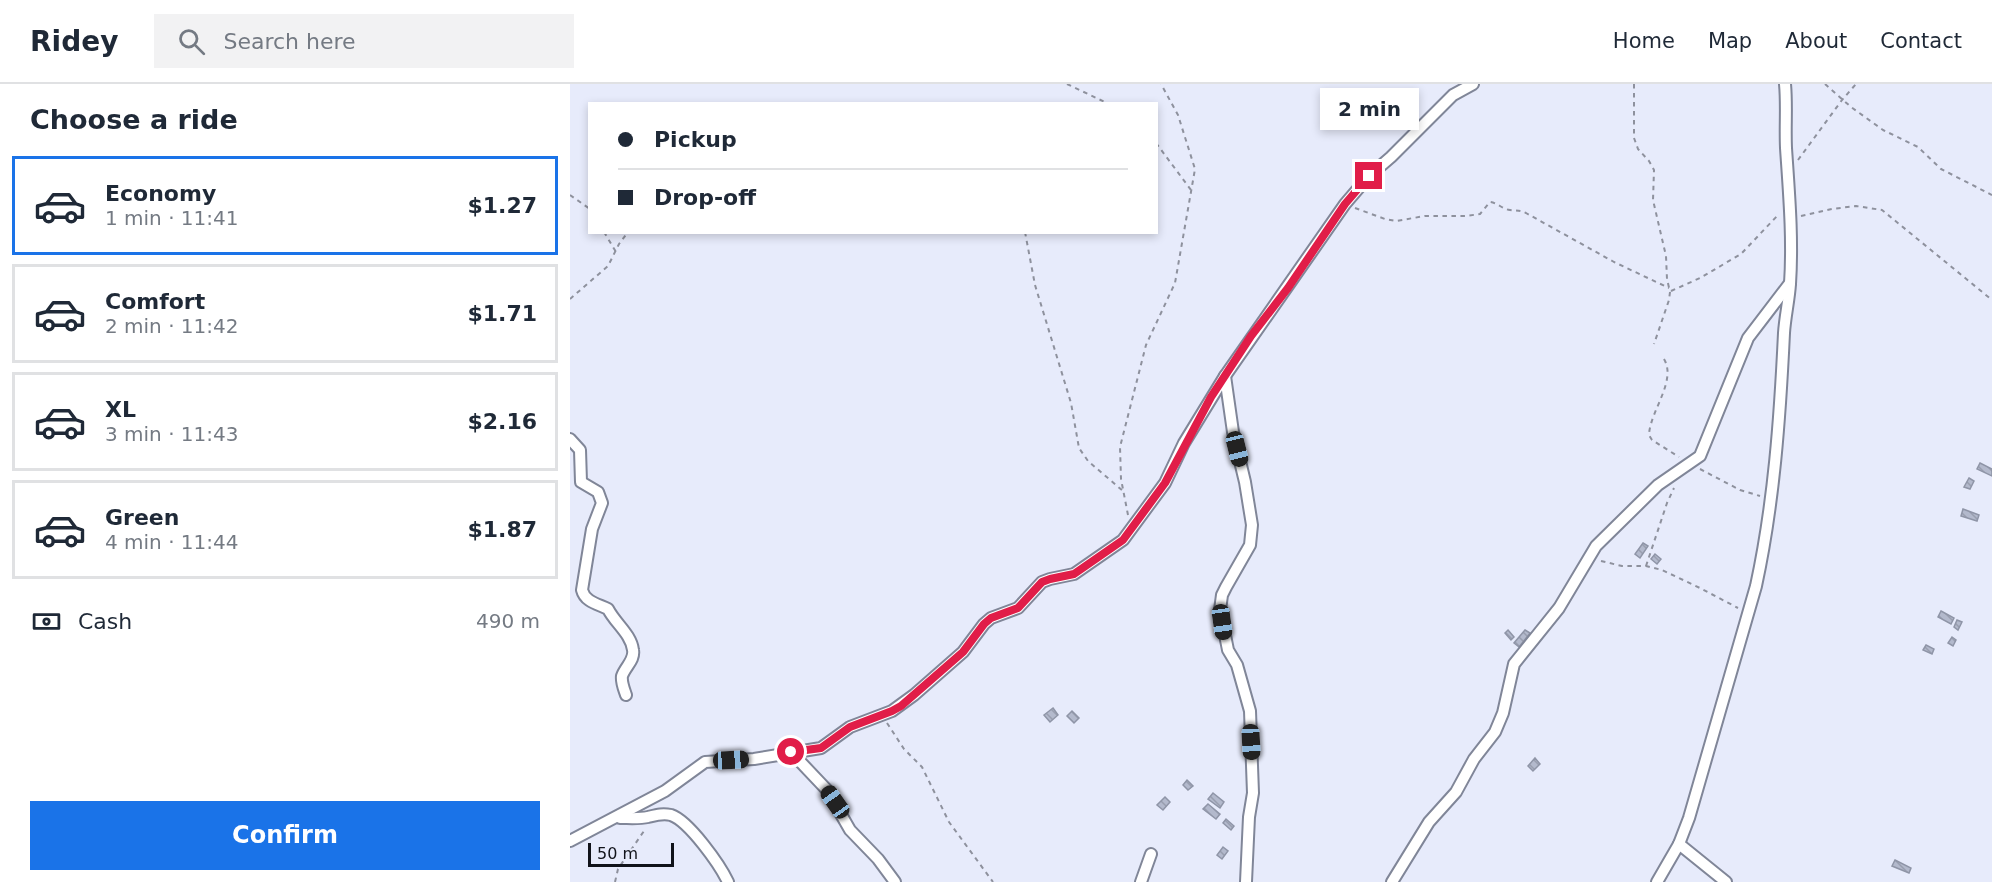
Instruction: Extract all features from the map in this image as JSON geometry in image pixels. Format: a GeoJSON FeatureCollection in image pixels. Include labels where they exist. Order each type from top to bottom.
{"type":"FeatureCollection","features":[{"type":"Feature","properties":{"kind":"street"},"geometry":{"type":"LineString","coordinates":[[570,841],[665,791],[705,762],[754,759],[821,748],[850,727],[901,706],[963,652],[991,618],[1018,608],[1042,582],[1074,574],[1123,540],[1165,483],[1184,443],[1225,376],[1345,204],[1369,176],[1453,95],[1473,84]]}},
{"type":"Feature","properties":{"kind":"street"},"geometry":{"type":"LineString","coordinates":[[1657,882],[1679,844],[1704,770],[1763,557],[1772,499],[1782,394],[1784,331],[1790,283],[1791,219],[1785,84]]}},
{"type":"Feature","properties":{"kind":"street"},"geometry":{"type":"LineString","coordinates":[[1392,882],[1429,822],[1456,792],[1474,759],[1495,732],[1503,713],[1514,664],[1558,608],[1589,558],[1602,540],[1637,504],[1658,485],[1697,459],[1702,452],[1748,338],[1790,283]]}},
{"type":"Feature","properties":{"kind":"street"},"geometry":{"type":"LineString","coordinates":[[1225,376],[1233,432],[1252,525],[1250,545],[1222,595],[1220,610],[1226,642],[1238,665],[1250,711],[1253,793],[1249,817],[1246,882]]}},
{"type":"Feature","properties":{"kind":"street"},"geometry":{"type":"LineString","coordinates":[[570,439],[580,450],[581,482],[586,488],[598,492],[602,503],[592,529],[583,595],[595,605],[608,609],[631,645],[632,658],[622,677],[626,695]]}},
{"type":"Feature","properties":{"kind":"street"},"geometry":{"type":"LineString","coordinates":[[791,752],[827,790],[850,830],[878,859],[895,882]]}},
{"type":"Feature","properties":{"kind":"street"},"geometry":{"type":"LineString","coordinates":[[617,818],[647,817],[658,814],[672,816],[695,835],[728,882]]}},
{"type":"Feature","properties":{"kind":"street"},"geometry":{"type":"LineString","coordinates":[[1679,844],[1726,882]]}},
{"type":"Feature","properties":{"kind":"street"},"geometry":{"type":"LineString","coordinates":[[1141,882],[1151,854]]}},
{"type":"Feature","properties":{"kind":"path"},"geometry":{"type":"LineString","coordinates":[[1067,84],[1105,102]]}},
{"type":"Feature","properties":{"kind":"path"},"geometry":{"type":"LineString","coordinates":[[1131,529],[1123,491],[1119,460],[1120,447],[1146,345],[1175,283],[1195,169],[1178,115],[1161,84]]}},
{"type":"Feature","properties":{"kind":"path"},"geometry":{"type":"LineString","coordinates":[[1634,84],[1634,138],[1638,149],[1649,160],[1654,170],[1653,200],[1666,256],[1670,290],[1669,300],[1654,344]]}},
{"type":"Feature","properties":{"kind":"path"},"geometry":{"type":"LineString","coordinates":[[1825,84],[1842,100],[1883,130],[1918,147],[1941,169],[1992,195]]}},
{"type":"Feature","properties":{"kind":"path"},"geometry":{"type":"LineString","coordinates":[[1788,173],[1856,84]]}},
{"type":"Feature","properties":{"kind":"path"},"geometry":{"type":"LineString","coordinates":[[1158,146],[1191,189]]}},
{"type":"Feature","properties":{"kind":"path"},"geometry":{"type":"LineString","coordinates":[[570,195],[588,208]]}},
{"type":"Feature","properties":{"kind":"path"},"geometry":{"type":"LineString","coordinates":[[1345,204],[1396,221],[1425,216],[1480,214],[1490,202],[1493,202],[1507,209],[1526,213],[1670,290],[1700,278],[1741,254],[1769,227],[1790,200]]}},
{"type":"Feature","properties":{"kind":"path"},"geometry":{"type":"LineString","coordinates":[[1791,219],[1856,206],[1882,210],[1992,300]]}},
{"type":"Feature","properties":{"kind":"path"},"geometry":{"type":"LineString","coordinates":[[605,234],[616,252]]}},
{"type":"Feature","properties":{"kind":"path"},"geometry":{"type":"LineString","coordinates":[[570,299],[608,266],[627,234]]}},
{"type":"Feature","properties":{"kind":"path"},"geometry":{"type":"LineString","coordinates":[[1025,234],[1035,285],[1071,403],[1079,448],[1088,461],[1123,491]]}},
{"type":"Feature","properties":{"kind":"path"},"geometry":{"type":"LineString","coordinates":[[1664,359],[1668,367],[1668,376],[1649,435],[1652,440],[1709,475],[1740,490],[1772,499]]}},
{"type":"Feature","properties":{"kind":"path"},"geometry":{"type":"LineString","coordinates":[[1646,566],[1675,486]]}},
{"type":"Feature","properties":{"kind":"path"},"geometry":{"type":"LineString","coordinates":[[1589,558],[1618,566],[1646,566],[1662,570],[1747,613]]}},
{"type":"Feature","properties":{"kind":"path"},"geometry":{"type":"LineString","coordinates":[[881,715],[904,749],[922,767],[949,822],[993,882]]}},
{"type":"Feature","properties":{"kind":"path"},"geometry":{"type":"LineString","coordinates":[[615,882],[618,869],[640,835],[658,814]]}},
{"type":"Feature","properties":{"kind":"building"},"geometry":{"type":"Polygon","coordinates":[[[1980,463],[1992,469],[1992,476],[1977,469],[1980,463]]]}},
{"type":"Feature","properties":{"kind":"building"},"geometry":{"type":"Polygon","coordinates":[[[1969,478],[1974,481],[1970,489],[1964,487],[1969,478]]]}},
{"type":"Feature","properties":{"kind":"building"},"geometry":{"type":"Polygon","coordinates":[[[1963,509],[1979,515],[1977,521],[1961,516],[1963,509]]]}},
{"type":"Feature","properties":{"kind":"building"},"geometry":{"type":"Polygon","coordinates":[[[1643,543],[1648,546],[1640,558],[1635,554],[1643,543]]]}},
{"type":"Feature","properties":{"kind":"building"},"geometry":{"type":"Polygon","coordinates":[[[1655,554],[1661,559],[1657,564],[1651,559],[1655,554]]]}},
{"type":"Feature","properties":{"kind":"building"},"geometry":{"type":"Polygon","coordinates":[[[1941,611],[1954,618],[1951,624],[1938,617],[1941,611]]]}},
{"type":"Feature","properties":{"kind":"building"},"geometry":{"type":"Polygon","coordinates":[[[1957,620],[1962,622],[1958,630],[1954,627],[1957,620]]]}},
{"type":"Feature","properties":{"kind":"building"},"geometry":{"type":"Polygon","coordinates":[[[1508,630],[1514,637],[1511,640],[1505,633],[1508,630]]]}},
{"type":"Feature","properties":{"kind":"building"},"geometry":{"type":"Polygon","coordinates":[[[1525,630],[1530,633],[1519,647],[1514,643],[1525,630]]]}},
{"type":"Feature","properties":{"kind":"building"},"geometry":{"type":"Polygon","coordinates":[[[1952,637],[1956,640],[1953,646],[1948,643],[1952,637]]]}},
{"type":"Feature","properties":{"kind":"building"},"geometry":{"type":"Polygon","coordinates":[[[1926,645],[1934,649],[1932,654],[1923,650],[1926,645]]]}},
{"type":"Feature","properties":{"kind":"building"},"geometry":{"type":"Polygon","coordinates":[[[1053,708],[1058,715],[1050,722],[1044,715],[1053,708]]]}},
{"type":"Feature","properties":{"kind":"building"},"geometry":{"type":"Polygon","coordinates":[[[1072,711],[1079,718],[1074,723],[1067,716],[1072,711]]]}},
{"type":"Feature","properties":{"kind":"building"},"geometry":{"type":"Polygon","coordinates":[[[1535,758],[1540,764],[1533,771],[1528,766],[1535,758]]]}},
{"type":"Feature","properties":{"kind":"building"},"geometry":{"type":"Polygon","coordinates":[[[1187,780],[1193,786],[1188,790],[1183,785],[1187,780]]]}},
{"type":"Feature","properties":{"kind":"building"},"geometry":{"type":"Polygon","coordinates":[[[1213,793],[1224,802],[1220,808],[1208,799],[1213,793]]]}},
{"type":"Feature","properties":{"kind":"building"},"geometry":{"type":"Polygon","coordinates":[[[1165,797],[1170,802],[1163,810],[1157,805],[1165,797]]]}},
{"type":"Feature","properties":{"kind":"building"},"geometry":{"type":"Polygon","coordinates":[[[1208,804],[1220,814],[1216,819],[1203,809],[1208,804]]]}},
{"type":"Feature","properties":{"kind":"building"},"geometry":{"type":"Polygon","coordinates":[[[1226,819],[1234,826],[1231,830],[1223,823],[1226,819]]]}},
{"type":"Feature","properties":{"kind":"building"},"geometry":{"type":"Polygon","coordinates":[[[1223,847],[1228,851],[1222,859],[1217,855],[1223,847]]]}},
{"type":"Feature","properties":{"kind":"building"},"geometry":{"type":"Polygon","coordinates":[[[1895,860],[1911,868],[1909,873],[1892,866],[1895,860]]]}},
{"type":"Feature","properties":{"kind":"route"},"geometry":{"type":"LineString","coordinates":[[791,752],[821,748],[850,727],[901,706],[963,652],[991,618],[1020,607],[1042,582],[1074,574],[1123,540],[1165,483],[1184,443],[1251,336],[1288,288],[1345,204],[1369,176]]}}]}
